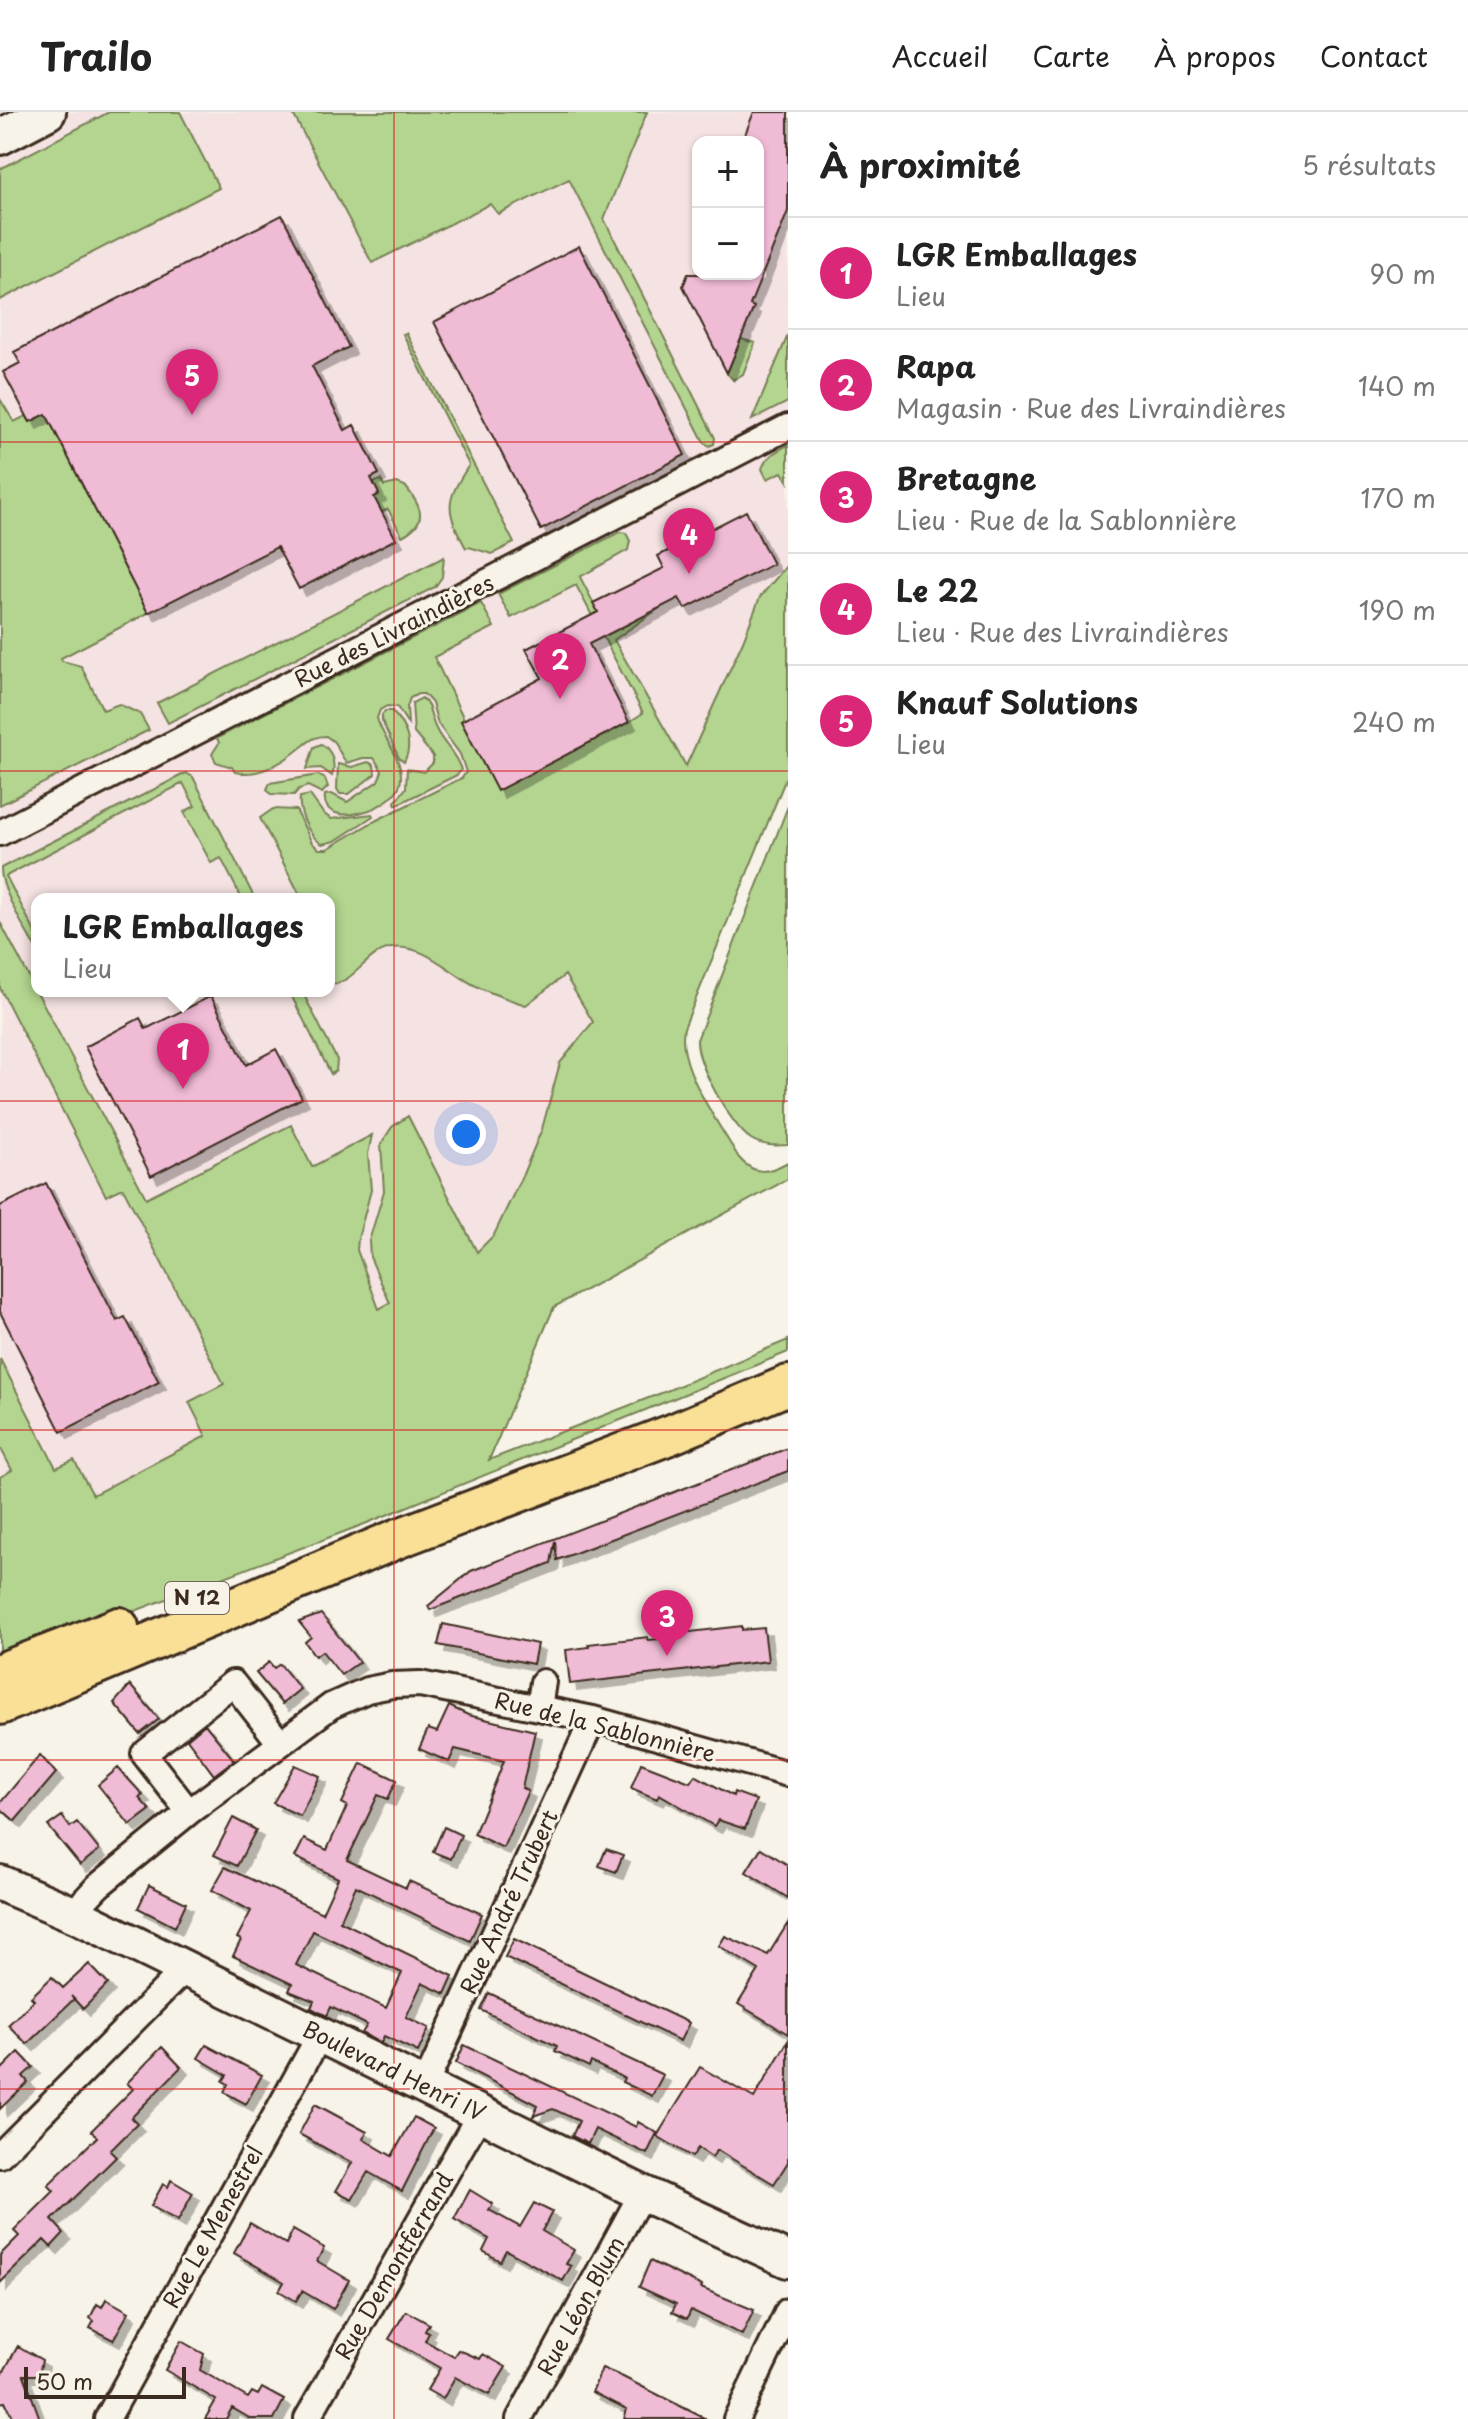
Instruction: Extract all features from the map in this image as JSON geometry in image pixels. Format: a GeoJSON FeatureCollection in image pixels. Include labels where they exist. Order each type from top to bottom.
{"type":"FeatureCollection","features":[{"type":"Feature","properties":{"kind":"main road","name":"N 12"},"geometry":{"type":"LineString","coordinates":[[0,1705],[399,1538],[672,1434],[788,1385]]}},
{"type":"Feature","properties":{"kind":"main road","name":"N 12"},"geometry":{"type":"LineString","coordinates":[[0,1673],[208,1594],[399,1538]]}},
{"type":"Feature","properties":{"kind":"main road","name":"N 12"},"geometry":{"type":"LineString","coordinates":[[0,1715],[104,1672],[130,1649]]}},
{"type":"Feature","properties":{"kind":"street"},"geometry":{"type":"LineString","coordinates":[[0,137],[48,112]]}},
{"type":"Feature","properties":{"kind":"street","name":"Rue des Livraindières"},"geometry":{"type":"LineString","coordinates":[[0,833],[788,427]]}},
{"type":"Feature","properties":{"kind":"street"},"geometry":{"type":"LineString","coordinates":[[539,1708],[543,1682]]}},
{"type":"Feature","properties":{"kind":"street"},"geometry":{"type":"LineString","coordinates":[[189,1812],[144,1754],[233,1683],[280,1743]]}},
{"type":"Feature","properties":{"kind":"street","name":"Rue de la Sablonnière"},"geometry":{"type":"LineString","coordinates":[[78,1916],[84,1901],[98,1886],[280,1743],[331,1706],[367,1690],[392,1685],[420,1684],[593,1719],[788,1774]]}},
{"type":"Feature","properties":{"kind":"street","name":"Rue André Trubert"},"geometry":{"type":"LineString","coordinates":[[425,2085],[593,1719]]}},
{"type":"Feature","properties":{"kind":"street","name":"Boulevard Henri IV"},"geometry":{"type":"LineString","coordinates":[[0,1883],[78,1916],[642,2193],[788,2260]]}},
{"type":"Feature","properties":{"kind":"street"},"geometry":{"type":"LineString","coordinates":[[0,2155],[185,1969]]}},
{"type":"Feature","properties":{"kind":"street","name":"Rue Le Menestrel"},"geometry":{"type":"LineString","coordinates":[[107,2419],[320,2035]]}},
{"type":"Feature","properties":{"kind":"street","name":"Rue Demontferrand"},"geometry":{"type":"LineString","coordinates":[[307,2419],[481,2112]]}},
{"type":"Feature","properties":{"kind":"street","name":"Rue Léon Blum"},"geometry":{"type":"LineString","coordinates":[[523,2418],[642,2193]]}},
{"type":"Feature","properties":{"kind":"street"},"geometry":{"type":"LineString","coordinates":[[736,2419],[788,2311]]}},
{"type":"Feature","properties":{"kind":"shaded area"},"geometry":{"type":"Polygon","coordinates":[[[0,112],[788,112],[788,631],[512,1322],[0,1555],[0,112]]]}},
{"type":"Feature","properties":{"kind":"green space"},"geometry":{"type":"Polygon","coordinates":[[[109,112],[180,112],[219,188],[0,300],[0,169],[109,112]]]}},
{"type":"Feature","properties":{"kind":"green space"},"geometry":{"type":"Polygon","coordinates":[[[292,112],[647,112],[604,219],[715,438],[714,444],[709,446],[704,442],[569,179],[498,214],[490,204],[372,263],[292,112]]]}},
{"type":"Feature","properties":{"kind":"green space"},"geometry":{"type":"Polygon","coordinates":[[[406,333],[514,543],[492,554],[466,548],[454,524],[452,497],[469,465],[403,334],[406,333]]]}},
{"type":"Feature","properties":{"kind":"green space"},"geometry":{"type":"Polygon","coordinates":[[[788,335],[788,402],[752,420],[788,335]]]}},
{"type":"Feature","properties":{"kind":"green space"},"geometry":{"type":"Polygon","coordinates":[[[741,339],[755,343],[743,374],[733,380],[727,373],[741,339]]]}},
{"type":"Feature","properties":{"kind":"green space"},"geometry":{"type":"Polygon","coordinates":[[[0,399],[14,422],[26,416],[30,422],[46,414],[148,613],[61,658],[62,661],[81,666],[103,710],[119,704],[140,714],[149,730],[0,805],[0,399]]]}},
{"type":"Feature","properties":{"kind":"green space"},"geometry":{"type":"Polygon","coordinates":[[[788,445],[788,482],[782,472],[767,479],[762,469],[766,461],[788,445]]]}},
{"type":"Feature","properties":{"kind":"green space"},"geometry":{"type":"Polygon","coordinates":[[[381,480],[384,486],[397,483],[405,486],[419,507],[419,520],[411,531],[402,536],[388,509],[358,524],[351,509],[379,495],[373,483],[381,480]]]}},
{"type":"Feature","properties":{"kind":"green space"},"geometry":{"type":"Polygon","coordinates":[[[620,532],[626,533],[630,541],[628,550],[580,577],[609,633],[664,605],[614,640],[686,766],[760,597],[788,564],[788,773],[684,1028],[683,1043],[701,1095],[739,1158],[751,1168],[762,1171],[788,1162],[788,1179],[554,1307],[489,1460],[788,1340],[788,1352],[362,1525],[0,1662],[0,1477],[12,1470],[0,1447],[0,1359],[56,1468],[74,1460],[93,1495],[206,1436],[189,1402],[224,1384],[123,1188],[106,1196],[0,988],[0,922],[31,981],[31,997],[40,997],[146,1198],[291,1125],[312,1167],[372,1135],[368,1154],[371,1190],[357,1250],[379,1309],[390,1303],[370,1257],[369,1241],[384,1191],[381,1144],[392,1127],[408,1116],[477,1252],[494,1235],[523,1174],[542,1129],[560,1063],[593,1022],[565,975],[526,1005],[480,988],[425,954],[403,948],[391,948],[374,955],[353,974],[335,983],[335,893],[299,893],[260,818],[273,809],[296,810],[312,843],[319,849],[327,849],[371,823],[462,778],[466,772],[460,754],[438,724],[432,703],[424,694],[410,698],[408,724],[397,707],[387,706],[380,710],[377,718],[398,761],[401,777],[398,789],[377,807],[347,814],[335,813],[327,806],[325,795],[332,794],[347,802],[378,781],[382,771],[374,758],[346,763],[334,742],[326,736],[311,740],[277,764],[261,771],[235,772],[232,767],[216,762],[212,754],[219,743],[217,738],[481,603],[494,627],[434,657],[464,719],[461,721],[497,790],[643,713],[576,585],[511,618],[498,594],[620,532]]]}},
{"type":"Feature","properties":{"kind":"green space"},"geometry":{"type":"Polygon","coordinates":[[[444,557],[442,577],[435,587],[168,723],[157,703],[444,557]]]}},
{"type":"Feature","properties":{"kind":"green space"},"geometry":{"type":"Polygon","coordinates":[[[422,698],[461,770],[457,775],[396,805],[406,788],[407,769],[424,772],[433,763],[433,756],[414,733],[412,703],[422,698]]]}},
{"type":"Feature","properties":{"kind":"green space"},"geometry":{"type":"Polygon","coordinates":[[[385,711],[392,711],[407,735],[408,748],[404,762],[399,758],[382,721],[385,711]]]}},
{"type":"Feature","properties":{"kind":"green space"},"geometry":{"type":"Polygon","coordinates":[[[321,744],[332,758],[332,776],[321,768],[307,769],[314,747],[321,744]]]}},
{"type":"Feature","properties":{"kind":"green space"},"geometry":{"type":"Polygon","coordinates":[[[368,762],[374,765],[375,774],[349,794],[340,794],[337,789],[338,764],[352,767],[368,762]]]}},
{"type":"Feature","properties":{"kind":"green space"},"geometry":{"type":"Polygon","coordinates":[[[186,773],[193,777],[252,893],[239,893],[221,858],[211,863],[184,812],[195,806],[183,783],[6,876],[31,924],[31,940],[9,898],[1,868],[186,773]]]}},
{"type":"Feature","properties":{"kind":"green space"},"geometry":{"type":"Polygon","coordinates":[[[318,775],[325,779],[328,787],[322,793],[308,786],[294,795],[271,794],[267,789],[270,783],[318,775]]]}},
{"type":"Feature","properties":{"kind":"green space"},"geometry":{"type":"Polygon","coordinates":[[[310,795],[331,819],[373,816],[335,841],[322,844],[309,830],[301,810],[300,797],[310,795]]]}},
{"type":"Feature","properties":{"kind":"green space"},"geometry":{"type":"Polygon","coordinates":[[[788,806],[788,1145],[773,1145],[751,1139],[734,1121],[708,1078],[697,1040],[788,806]]]}},
{"type":"Feature","properties":{"kind":"green space"},"geometry":{"type":"Polygon","coordinates":[[[292,997],[305,997],[337,1060],[336,1071],[331,1074],[292,997]]]}},
{"type":"Feature","properties":{"kind":"building"},"geometry":{"type":"Polygon","coordinates":[[[754,112],[788,112],[788,211],[764,270],[764,136],[744,136],[754,112]]]}},
{"type":"Feature","properties":{"kind":"building"},"geometry":{"type":"Polygon","coordinates":[[[282,215],[349,347],[312,366],[345,430],[354,425],[379,474],[371,478],[379,494],[374,497],[396,539],[299,589],[277,547],[148,613],[46,414],[30,422],[3,372],[20,363],[14,352],[282,215]]]}},
{"type":"Feature","properties":{"kind":"building"},"geometry":{"type":"Polygon","coordinates":[[[579,246],[685,455],[541,530],[434,322],[579,246]]]}},
{"type":"Feature","properties":{"kind":"building"},"geometry":{"type":"Polygon","coordinates":[[[688,274],[692,274],[692,280],[760,280],[750,305],[754,307],[727,373],[683,286],[688,274]]]}},
{"type":"Feature","properties":{"kind":"building"},"geometry":{"type":"Polygon","coordinates":[[[746,511],[773,564],[685,609],[679,598],[589,644],[629,722],[497,791],[461,721],[542,678],[526,649],[598,612],[593,603],[664,568],[658,556],[746,511]]]}},
{"type":"Feature","properties":{"kind":"building"},"geometry":{"type":"Polygon","coordinates":[[[212,997],[246,1065],[276,1049],[302,1098],[151,1176],[85,1047],[140,1018],[146,1029],[212,997]]]}},
{"type":"Feature","properties":{"kind":"building"},"geometry":{"type":"Polygon","coordinates":[[[46,1183],[117,1321],[125,1317],[159,1382],[61,1432],[0,1312],[0,1206],[46,1183]]]}},
{"type":"Feature","properties":{"kind":"building"},"geometry":{"type":"Polygon","coordinates":[[[788,1448],[788,1471],[557,1560],[555,1541],[551,1563],[430,1610],[428,1606],[471,1571],[788,1448]]]}},
{"type":"Feature","properties":{"kind":"building"},"geometry":{"type":"Polygon","coordinates":[[[321,1614],[359,1662],[341,1675],[322,1651],[315,1656],[305,1642],[311,1637],[299,1622],[321,1614]]]}},
{"type":"Feature","properties":{"kind":"building"},"geometry":{"type":"Polygon","coordinates":[[[443,1624],[537,1644],[533,1664],[438,1645],[443,1624]]]}},
{"type":"Feature","properties":{"kind":"building"},"geometry":{"type":"Polygon","coordinates":[[[742,1626],[742,1630],[764,1628],[768,1661],[570,1684],[566,1650],[589,1647],[588,1644],[648,1637],[648,1640],[682,1637],[681,1633],[742,1626]]]}},
{"type":"Feature","properties":{"kind":"building"},"geometry":{"type":"Polygon","coordinates":[[[269,1662],[274,1668],[280,1664],[300,1689],[282,1704],[256,1673],[269,1662]]]}},
{"type":"Feature","properties":{"kind":"building"},"geometry":{"type":"Polygon","coordinates":[[[130,1685],[159,1719],[140,1734],[114,1703],[130,1685]]]}},
{"type":"Feature","properties":{"kind":"building"},"geometry":{"type":"Polygon","coordinates":[[[449,1706],[468,1715],[535,1731],[522,1788],[528,1791],[503,1848],[474,1834],[504,1761],[455,1749],[449,1762],[419,1749],[428,1729],[437,1732],[449,1706]]]}},
{"type":"Feature","properties":{"kind":"building"},"geometry":{"type":"Polygon","coordinates":[[[205,1724],[234,1760],[214,1775],[187,1739],[205,1724]]]}},
{"type":"Feature","properties":{"kind":"building"},"geometry":{"type":"Polygon","coordinates":[[[40,1755],[56,1773],[15,1821],[0,1808],[0,1803],[40,1755]]]}},
{"type":"Feature","properties":{"kind":"building"},"geometry":{"type":"Polygon","coordinates":[[[361,1763],[397,1780],[388,1799],[378,1795],[347,1860],[406,1888],[409,1881],[482,1914],[470,1941],[356,1886],[340,1921],[453,1976],[445,1994],[422,1983],[406,2017],[429,2028],[418,2052],[384,2036],[381,2043],[362,2033],[367,2025],[331,2007],[327,2016],[311,2008],[314,2001],[289,1991],[292,1984],[233,1956],[241,1940],[237,1938],[251,1911],[212,1890],[225,1867],[322,1913],[338,1878],[295,1857],[304,1839],[327,1850],[347,1806],[342,1803],[361,1763]],[[313,1931],[296,1965],[386,2008],[402,1973],[313,1931]]]}},
{"type":"Feature","properties":{"kind":"building"},"geometry":{"type":"Polygon","coordinates":[[[641,1763],[690,1782],[695,1775],[733,1796],[734,1792],[756,1800],[745,1829],[718,1820],[714,1826],[659,1794],[657,1799],[631,1788],[641,1763]]]}},
{"type":"Feature","properties":{"kind":"building"},"geometry":{"type":"Polygon","coordinates":[[[295,1765],[320,1776],[300,1816],[273,1803],[295,1765]]]}},
{"type":"Feature","properties":{"kind":"building"},"geometry":{"type":"Polygon","coordinates":[[[118,1768],[143,1795],[139,1798],[150,1810],[130,1825],[98,1785],[118,1768]]]}},
{"type":"Feature","properties":{"kind":"building"},"geometry":{"type":"Polygon","coordinates":[[[62,1816],[70,1827],[77,1822],[99,1850],[80,1865],[48,1826],[62,1816]]]}},
{"type":"Feature","properties":{"kind":"building"},"geometry":{"type":"Polygon","coordinates":[[[233,1818],[256,1830],[237,1866],[214,1855],[233,1818]]]}},
{"type":"Feature","properties":{"kind":"building"},"geometry":{"type":"Polygon","coordinates":[[[444,1827],[461,1835],[451,1859],[433,1852],[444,1827]]]}},
{"type":"Feature","properties":{"kind":"building"},"geometry":{"type":"Polygon","coordinates":[[[761,1848],[788,1865],[788,1898],[746,1872],[761,1848]]]}},
{"type":"Feature","properties":{"kind":"building"},"geometry":{"type":"Polygon","coordinates":[[[606,1849],[623,1855],[616,1872],[599,1866],[606,1849]]]}},
{"type":"Feature","properties":{"kind":"building"},"geometry":{"type":"Polygon","coordinates":[[[149,1885],[186,1903],[175,1927],[138,1908],[149,1885]]]}},
{"type":"Feature","properties":{"kind":"building"},"geometry":{"type":"Polygon","coordinates":[[[788,1923],[788,2034],[738,2004],[759,1970],[719,1946],[725,1936],[768,1955],[788,1923]]]}},
{"type":"Feature","properties":{"kind":"building"},"geometry":{"type":"Polygon","coordinates":[[[514,1939],[689,2023],[680,2041],[505,1957],[514,1939]]]}},
{"type":"Feature","properties":{"kind":"building"},"geometry":{"type":"Polygon","coordinates":[[[89,1964],[108,1984],[83,2009],[74,1999],[27,2044],[8,2025],[52,1977],[63,1988],[89,1964]]]}},
{"type":"Feature","properties":{"kind":"building"},"geometry":{"type":"Polygon","coordinates":[[[489,1993],[663,2075],[652,2096],[622,2082],[624,2078],[591,2062],[589,2067],[555,2051],[557,2046],[481,2010],[489,1993]]]}},
{"type":"Feature","properties":{"kind":"building"},"geometry":{"type":"Polygon","coordinates":[[[788,2041],[788,2162],[774,2184],[717,2150],[712,2157],[698,2148],[692,2157],[657,2136],[700,2067],[754,2098],[788,2041]]]}},
{"type":"Feature","properties":{"kind":"building"},"geometry":{"type":"Polygon","coordinates":[[[206,2045],[262,2075],[246,2104],[224,2092],[228,2084],[223,2081],[227,2075],[198,2058],[206,2045]]]}},
{"type":"Feature","properties":{"kind":"building"},"geometry":{"type":"Polygon","coordinates":[[[464,2045],[636,2127],[638,2122],[657,2133],[647,2154],[595,2129],[588,2144],[572,2136],[579,2121],[553,2109],[533,2116],[538,2105],[456,2063],[464,2045]]]}},
{"type":"Feature","properties":{"kind":"building"},"geometry":{"type":"Polygon","coordinates":[[[162,2047],[181,2067],[131,2118],[137,2124],[110,2151],[116,2157],[52,2220],[64,2233],[51,2247],[44,2240],[0,2283],[0,2255],[19,2236],[14,2231],[54,2191],[48,2185],[97,2137],[91,2131],[133,2089],[127,2083],[162,2047]]]}},
{"type":"Feature","properties":{"kind":"building"},"geometry":{"type":"Polygon","coordinates":[[[19,2052],[33,2067],[23,2076],[28,2082],[0,2109],[0,2071],[19,2052]]]}},
{"type":"Feature","properties":{"kind":"building"},"geometry":{"type":"Polygon","coordinates":[[[315,2104],[367,2132],[363,2139],[392,2156],[414,2117],[434,2128],[402,2191],[368,2172],[352,2199],[336,2191],[352,2163],[299,2134],[315,2104]]]}},
{"type":"Feature","properties":{"kind":"building"},"geometry":{"type":"Polygon","coordinates":[[[171,2180],[193,2193],[178,2221],[151,2206],[163,2184],[168,2187],[171,2180]]]}},
{"type":"Feature","properties":{"kind":"building"},"geometry":{"type":"Polygon","coordinates":[[[470,2190],[493,2204],[489,2210],[520,2227],[534,2203],[552,2212],[542,2231],[574,2250],[566,2264],[571,2266],[563,2281],[506,2250],[500,2261],[483,2251],[489,2239],[454,2219],[470,2190]]]}},
{"type":"Feature","properties":{"kind":"building"},"geometry":{"type":"Polygon","coordinates":[[[250,2223],[286,2244],[293,2230],[324,2248],[317,2261],[349,2280],[333,2309],[302,2291],[296,2301],[279,2291],[284,2282],[234,2253],[250,2223]]]}},
{"type":"Feature","properties":{"kind":"building"},"geometry":{"type":"Polygon","coordinates":[[[650,2261],[701,2288],[754,2310],[742,2335],[691,2310],[687,2319],[672,2312],[676,2304],[639,2287],[650,2261]]]}},
{"type":"Feature","properties":{"kind":"building"},"geometry":{"type":"Polygon","coordinates":[[[106,2299],[129,2312],[113,2340],[90,2328],[94,2321],[90,2318],[97,2304],[102,2307],[106,2299]]]}},
{"type":"Feature","properties":{"kind":"building"},"geometry":{"type":"Polygon","coordinates":[[[406,2311],[429,2324],[425,2341],[454,2357],[459,2350],[480,2359],[483,2354],[506,2367],[489,2395],[455,2377],[443,2399],[427,2390],[440,2368],[389,2339],[406,2311]]]}},
{"type":"Feature","properties":{"kind":"building"},"geometry":{"type":"Polygon","coordinates":[[[181,2341],[204,2354],[200,2370],[248,2398],[252,2392],[258,2395],[262,2388],[284,2400],[274,2419],[251,2419],[232,2408],[226,2419],[205,2419],[216,2400],[165,2370],[181,2341]]]}},
{"type":"Feature","properties":{"kind":"building"},"geometry":{"type":"Polygon","coordinates":[[[18,2346],[42,2360],[39,2375],[24,2375],[40,2419],[13,2419],[5,2402],[0,2403],[0,2378],[18,2346]]]}},
{"type":"Feature","properties":{"kind":"building"},"geometry":{"type":"Polygon","coordinates":[[[602,2368],[706,2419],[624,2419],[627,2409],[592,2392],[602,2368]]]}},
{"type":"Feature","properties":{"kind":"place","name":"Knauf Solutions"},"geometry":{"type":"Point","coordinates":[192,415]}},
{"type":"Feature","properties":{"kind":"place","name":"Le 22"},"geometry":{"type":"Point","coordinates":[689,574]}},
{"type":"Feature","properties":{"kind":"place","name":"Rapa"},"geometry":{"type":"Point","coordinates":[560,699]}},
{"type":"Feature","properties":{"kind":"place","name":"LGR Emballages"},"geometry":{"type":"Point","coordinates":[183,1089]}},
{"type":"Feature","properties":{"kind":"place","name":"Bretagne"},"geometry":{"type":"Point","coordinates":[667,1656]}}]}
